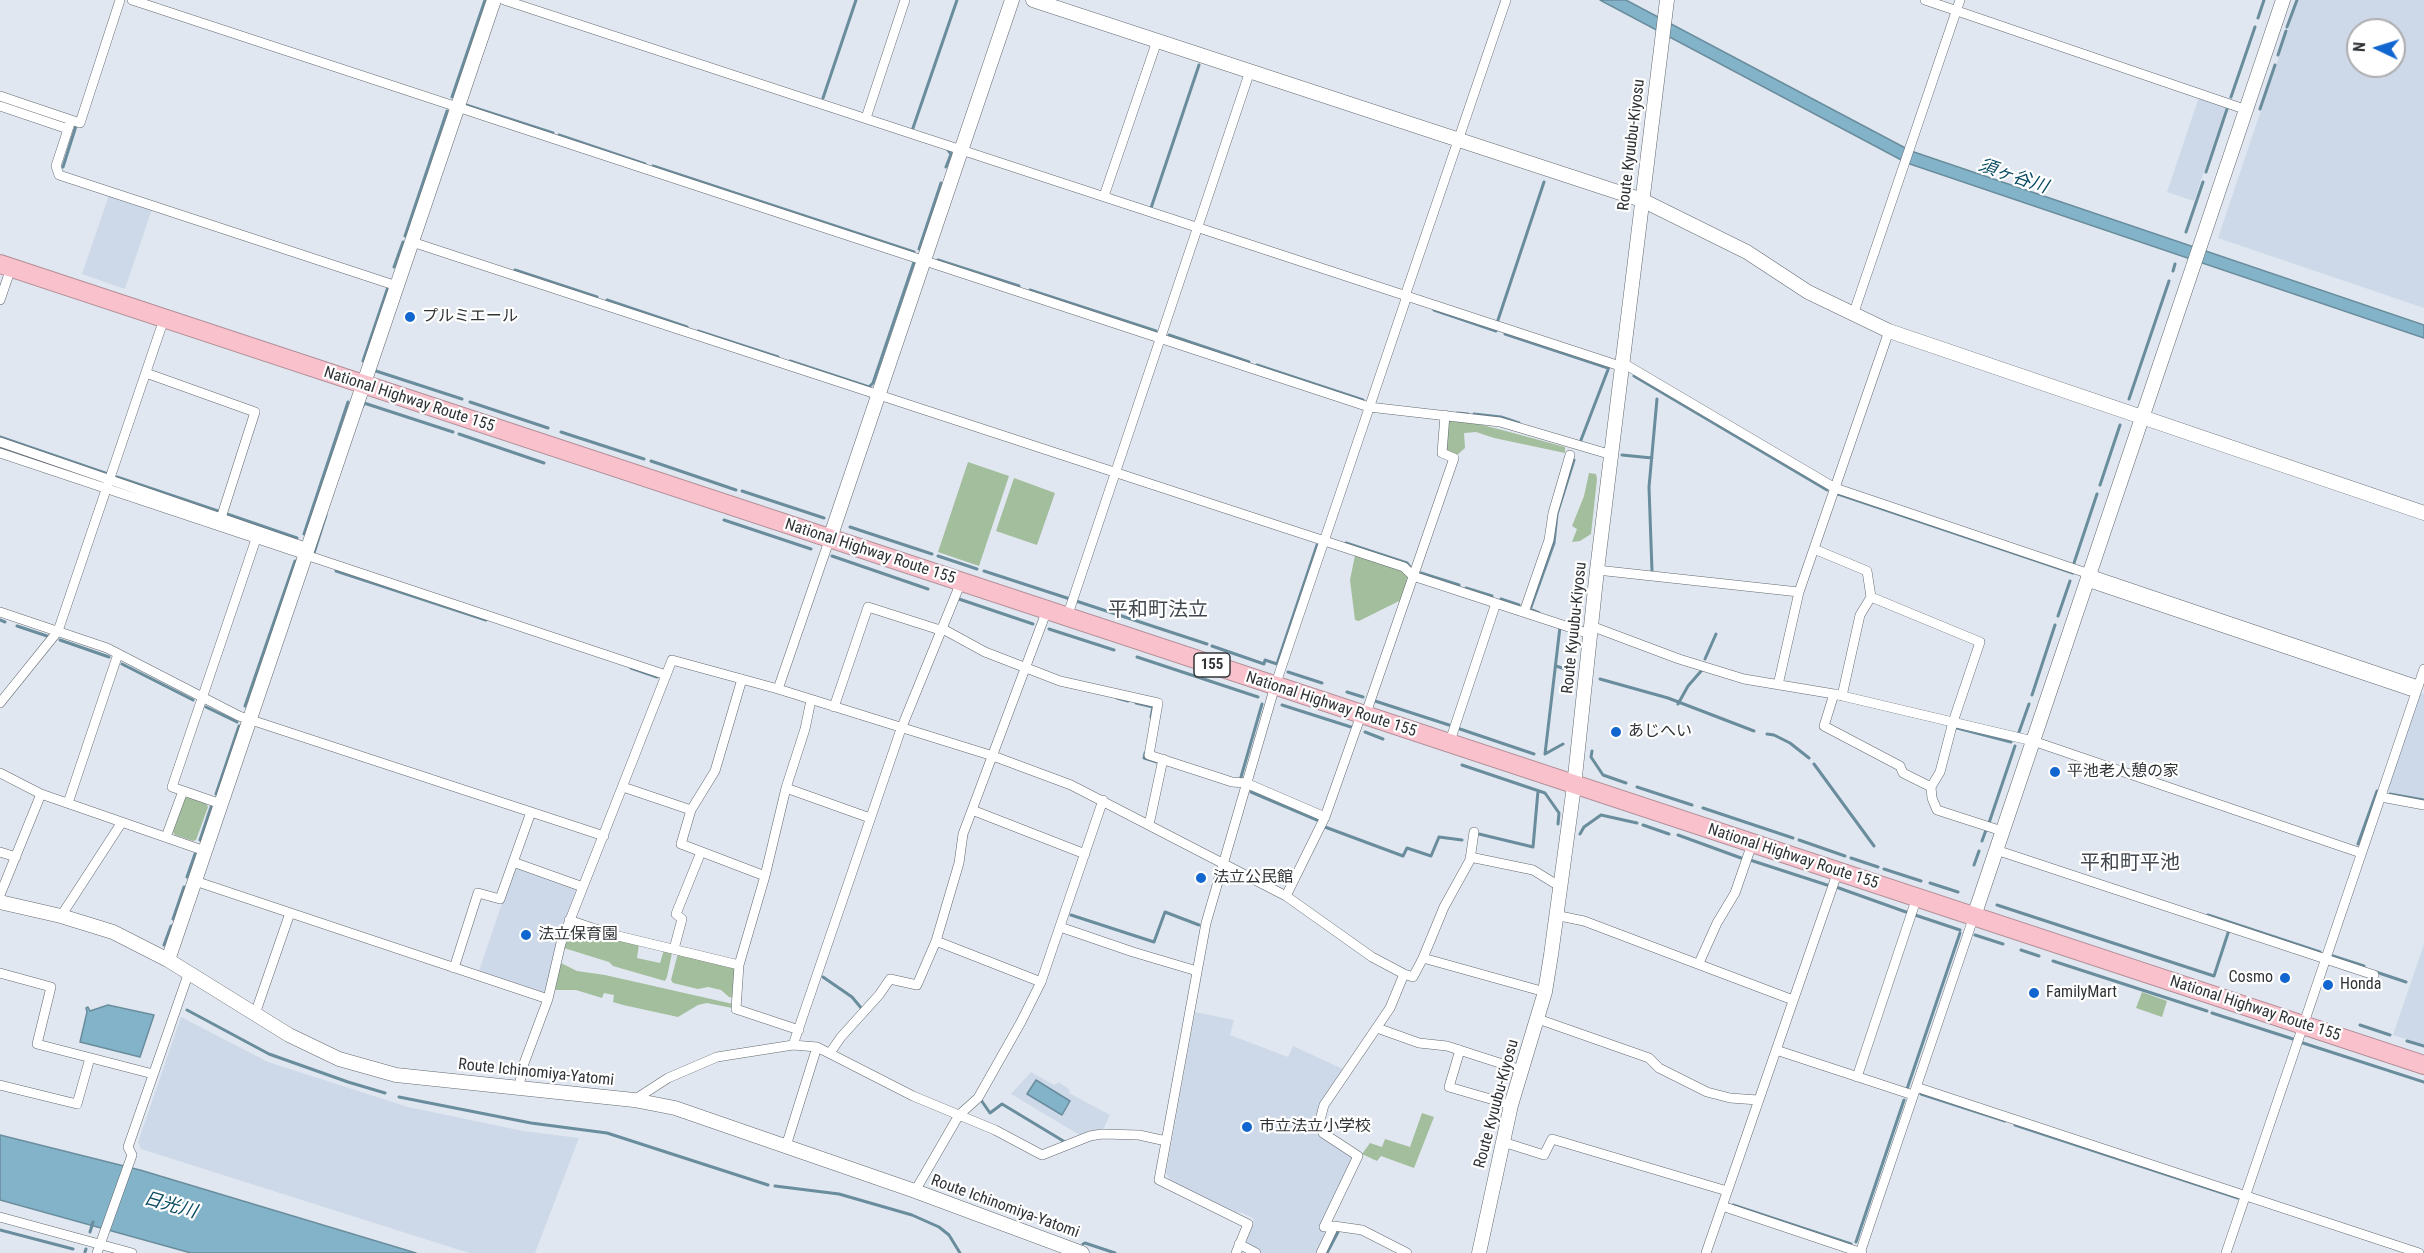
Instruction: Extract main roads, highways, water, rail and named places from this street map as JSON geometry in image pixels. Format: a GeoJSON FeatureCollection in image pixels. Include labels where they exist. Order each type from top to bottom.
{"type":"FeatureCollection","features":[{"type":"Feature","properties":{"kind":"highway","name":"National Highway Route 155"},"geometry":{"type":"LineString","coordinates":[[5,266],[2424,1065]]}},
{"type":"Feature","properties":{"kind":"water"},"geometry":{"type":"Polygon","coordinates":[[[1600,0],[1626,0],[1911,151],[2424,325],[2424,338],[1907,163],[1600,0]]]}},
{"type":"Feature","properties":{"kind":"water"},"geometry":{"type":"Polygon","coordinates":[[[108,1005],[154,1015],[140,1057],[80,1042],[86,1008],[88,1007],[90,1011],[108,1005]]]}},
{"type":"Feature","properties":{"kind":"water"},"geometry":{"type":"Polygon","coordinates":[[[1036,1080],[1070,1101],[1062,1115],[1027,1094],[1036,1080]]]}},
{"type":"Feature","properties":{"kind":"water","name":"日光川"},"geometry":{"type":"Polygon","coordinates":[[[0,1135],[140,1170],[416,1253],[191,1253],[0,1200],[0,1135]]]}},
{"type":"Feature","properties":{"kind":"waterway"},"geometry":{"type":"LineString","coordinates":[[452,97],[485,0]]}},
{"type":"Feature","properties":{"kind":"waterway"},"geometry":{"type":"LineString","coordinates":[[823,98],[856,0]]}},
{"type":"Feature","properties":{"kind":"waterway"},"geometry":{"type":"LineString","coordinates":[[913,128],[957,0]]}},
{"type":"Feature","properties":{"kind":"waterway"},"geometry":{"type":"LineString","coordinates":[[2258,18],[2264,0]]}},
{"type":"Feature","properties":{"kind":"waterway"},"geometry":{"type":"LineString","coordinates":[[2287,27],[2297,0]]}},
{"type":"Feature","properties":{"kind":"waterway"},"geometry":{"type":"LineString","coordinates":[[2231,97],[2255,27]]}},
{"type":"Feature","properties":{"kind":"waterway"},"geometry":{"type":"LineString","coordinates":[[2278,55],[2286,31]]}},
{"type":"Feature","properties":{"kind":"waterway"},"geometry":{"type":"LineString","coordinates":[[1151,208],[1199,65]]}},
{"type":"Feature","properties":{"kind":"waterway"},"geometry":{"type":"LineString","coordinates":[[2260,109],[2275,65]]}},
{"type":"Feature","properties":{"kind":"waterway"},"geometry":{"type":"LineString","coordinates":[[0,101],[64,122]]}},
{"type":"Feature","properties":{"kind":"waterway"},"geometry":{"type":"LineString","coordinates":[[465,102],[466,105],[553,133]]}},
{"type":"Feature","properties":{"kind":"waterway"},"geometry":{"type":"LineString","coordinates":[[2206,172],[2227,109]]}},
{"type":"Feature","properties":{"kind":"waterway"},"geometry":{"type":"LineString","coordinates":[[405,236],[447,111]]}},
{"type":"Feature","properties":{"kind":"waterway"},"geometry":{"type":"LineString","coordinates":[[63,167],[76,126]]}},
{"type":"Feature","properties":{"kind":"waterway"},"geometry":{"type":"LineString","coordinates":[[559,135],[645,164]]}},
{"type":"Feature","properties":{"kind":"waterway"},"geometry":{"type":"LineString","coordinates":[[946,167],[951,154],[948,150]]}},
{"type":"Feature","properties":{"kind":"waterway"},"geometry":{"type":"LineString","coordinates":[[653,166],[914,252]]}},
{"type":"Feature","properties":{"kind":"waterway"},"geometry":{"type":"LineString","coordinates":[[1498,320],[1544,182]]}},
{"type":"Feature","properties":{"kind":"waterway"},"geometry":{"type":"LineString","coordinates":[[2186,232],[2203,182]]}},
{"type":"Feature","properties":{"kind":"waterway"},"geometry":{"type":"LineString","coordinates":[[919,249],[941,183]]}},
{"type":"Feature","properties":{"kind":"waterway"},"geometry":{"type":"LineString","coordinates":[[394,267],[403,242]]}},
{"type":"Feature","properties":{"kind":"waterway"},"geometry":{"type":"LineString","coordinates":[[938,260],[1019,286]]}},
{"type":"Feature","properties":{"kind":"waterway"},"geometry":{"type":"LineString","coordinates":[[790,361],[869,387],[873,383],[914,262]]}},
{"type":"Feature","properties":{"kind":"waterway"},"geometry":{"type":"LineString","coordinates":[[2173,271],[2175,264]]}},
{"type":"Feature","properties":{"kind":"waterway"},"geometry":{"type":"LineString","coordinates":[[515,270],[597,297]]}},
{"type":"Feature","properties":{"kind":"waterway"},"geometry":{"type":"LineString","coordinates":[[2129,399],[2169,281]]}},
{"type":"Feature","properties":{"kind":"waterway"},"geometry":{"type":"LineString","coordinates":[[363,361],[388,287]]}},
{"type":"Feature","properties":{"kind":"waterway"},"geometry":{"type":"LineString","coordinates":[[1030,290],[1156,331]]}},
{"type":"Feature","properties":{"kind":"waterway"},"geometry":{"type":"LineString","coordinates":[[607,300],[687,327]]}},
{"type":"Feature","properties":{"kind":"waterway"},"geometry":{"type":"LineString","coordinates":[[1434,310],[1496,331]]}},
{"type":"Feature","properties":{"kind":"waterway"},"geometry":{"type":"LineString","coordinates":[[698,331],[778,357]]}},
{"type":"Feature","properties":{"kind":"waterway"},"geometry":{"type":"LineString","coordinates":[[1505,334],[1608,368]]}},
{"type":"Feature","properties":{"kind":"waterway"},"geometry":{"type":"LineString","coordinates":[[1169,335],[1249,362]]}},
{"type":"Feature","properties":{"kind":"waterway"},"geometry":{"type":"LineString","coordinates":[[1257,365],[1363,400]]}},
{"type":"Feature","properties":{"kind":"waterway"},"geometry":{"type":"LineString","coordinates":[[1581,440],[1609,367]]}},
{"type":"Feature","properties":{"kind":"waterway"},"geometry":{"type":"LineString","coordinates":[[376,371],[462,399]]}},
{"type":"Feature","properties":{"kind":"waterway"},"geometry":{"type":"LineString","coordinates":[[1634,376],[1827,490]]}},
{"type":"Feature","properties":{"kind":"waterway"},"geometry":{"type":"LineString","coordinates":[[1652,571],[1649,487],[1657,399]]}},
{"type":"Feature","properties":{"kind":"waterway"},"geometry":{"type":"LineString","coordinates":[[304,534],[348,402]]}},
{"type":"Feature","properties":{"kind":"waterway"},"geometry":{"type":"LineString","coordinates":[[470,402],[548,428]]}},
{"type":"Feature","properties":{"kind":"waterway"},"geometry":{"type":"LineString","coordinates":[[363,406],[364,403],[453,432]]}},
{"type":"Feature","properties":{"kind":"waterway"},"geometry":{"type":"LineString","coordinates":[[1457,413],[1468,414]]}},
{"type":"Feature","properties":{"kind":"waterway"},"geometry":{"type":"LineString","coordinates":[[1474,414],[1501,417],[1519,423]]}},
{"type":"Feature","properties":{"kind":"waterway"},"geometry":{"type":"LineString","coordinates":[[2100,485],[2120,425]]}},
{"type":"Feature","properties":{"kind":"waterway"},"geometry":{"type":"LineString","coordinates":[[561,432],[644,459]]}},
{"type":"Feature","properties":{"kind":"waterway"},"geometry":{"type":"LineString","coordinates":[[459,434],[544,463]]}},
{"type":"Feature","properties":{"kind":"waterway"},"geometry":{"type":"LineString","coordinates":[[0,437],[108,474]]}},
{"type":"Feature","properties":{"kind":"waterway"},"geometry":{"type":"LineString","coordinates":[[0,448],[61,469]]}},
{"type":"Feature","properties":{"kind":"waterway"},"geometry":{"type":"LineString","coordinates":[[1622,455],[1652,458]]}},
{"type":"Feature","properties":{"kind":"waterway"},"geometry":{"type":"LineString","coordinates":[[1531,607],[1554,543],[1557,514],[1574,460]]}},
{"type":"Feature","properties":{"kind":"waterway"},"geometry":{"type":"LineString","coordinates":[[651,461],[736,490]]}},
{"type":"Feature","properties":{"kind":"waterway"},"geometry":{"type":"LineString","coordinates":[[117,477],[218,511]]}},
{"type":"Feature","properties":{"kind":"waterway"},"geometry":{"type":"LineString","coordinates":[[742,491],[824,518]]}},
{"type":"Feature","properties":{"kind":"waterway"},"geometry":{"type":"LineString","coordinates":[[1838,494],[2073,573]]}},
{"type":"Feature","properties":{"kind":"waterway"},"geometry":{"type":"LineString","coordinates":[[2074,563],[2097,494]]}},
{"type":"Feature","properties":{"kind":"waterway"},"geometry":{"type":"LineString","coordinates":[[227,514],[297,538]]}},
{"type":"Feature","properties":{"kind":"waterway"},"geometry":{"type":"LineString","coordinates":[[314,553],[326,515]]}},
{"type":"Feature","properties":{"kind":"waterway"},"geometry":{"type":"LineString","coordinates":[[724,520],[811,549]]}},
{"type":"Feature","properties":{"kind":"waterway"},"geometry":{"type":"LineString","coordinates":[[850,527],[932,554]]}},
{"type":"Feature","properties":{"kind":"waterway"},"geometry":{"type":"LineString","coordinates":[[1346,543],[1407,563],[1410,567]]}},
{"type":"Feature","properties":{"kind":"waterway"},"geometry":{"type":"LineString","coordinates":[[1212,646],[1264,664],[1265,660],[1277,664],[1317,545]]}},
{"type":"Feature","properties":{"kind":"waterway"},"geometry":{"type":"LineString","coordinates":[[832,556],[928,589]]}},
{"type":"Feature","properties":{"kind":"waterway"},"geometry":{"type":"LineString","coordinates":[[938,556],[977,569]]}},
{"type":"Feature","properties":{"kind":"waterway"},"geometry":{"type":"LineString","coordinates":[[245,706],[295,561]]}},
{"type":"Feature","properties":{"kind":"waterway"},"geometry":{"type":"LineString","coordinates":[[336,571],[486,620]]}},
{"type":"Feature","properties":{"kind":"waterway"},"geometry":{"type":"LineString","coordinates":[[984,571],[1070,599]]}},
{"type":"Feature","properties":{"kind":"waterway"},"geometry":{"type":"LineString","coordinates":[[1421,573],[1459,585]]}},
{"type":"Feature","properties":{"kind":"waterway"},"geometry":{"type":"LineString","coordinates":[[2058,616],[2070,581]]}},
{"type":"Feature","properties":{"kind":"waterway"},"geometry":{"type":"LineString","coordinates":[[1466,588],[1492,596]]}},
{"type":"Feature","properties":{"kind":"waterway"},"geometry":{"type":"LineString","coordinates":[[959,599],[1033,624]]}},
{"type":"Feature","properties":{"kind":"waterway"},"geometry":{"type":"LineString","coordinates":[[1501,599],[1519,605]]}},
{"type":"Feature","properties":{"kind":"waterway"},"geometry":{"type":"LineString","coordinates":[[1076,601],[1207,644]]}},
{"type":"Feature","properties":{"kind":"waterway"},"geometry":{"type":"LineString","coordinates":[[1532,610],[1539,613]]}},
{"type":"Feature","properties":{"kind":"waterway"},"geometry":{"type":"LineString","coordinates":[[0,620],[5,622]]}},
{"type":"Feature","properties":{"kind":"waterway"},"geometry":{"type":"LineString","coordinates":[[2032,695],[2055,625]]}},
{"type":"Feature","properties":{"kind":"waterway"},"geometry":{"type":"LineString","coordinates":[[17,626],[47,636]]}},
{"type":"Feature","properties":{"kind":"waterway"},"geometry":{"type":"LineString","coordinates":[[1545,754],[1560,627]]}},
{"type":"Feature","properties":{"kind":"waterway"},"geometry":{"type":"LineString","coordinates":[[1049,629],[1114,650]]}},
{"type":"Feature","properties":{"kind":"waterway"},"geometry":{"type":"LineString","coordinates":[[1705,659],[1716,634]]}},
{"type":"Feature","properties":{"kind":"waterway"},"geometry":{"type":"LineString","coordinates":[[60,640],[109,657]]}},
{"type":"Feature","properties":{"kind":"waterway"},"geometry":{"type":"LineString","coordinates":[[1137,657],[1258,697]]}},
{"type":"Feature","properties":{"kind":"waterway"},"geometry":{"type":"LineString","coordinates":[[122,664],[193,700]]}},
{"type":"Feature","properties":{"kind":"waterway"},"geometry":{"type":"LineString","coordinates":[[1556,666],[1571,671]]}},
{"type":"Feature","properties":{"kind":"waterway"},"geometry":{"type":"LineString","coordinates":[[631,668],[657,677]]}},
{"type":"Feature","properties":{"kind":"waterway"},"geometry":{"type":"LineString","coordinates":[[1678,704],[1688,686],[1702,670]]}},
{"type":"Feature","properties":{"kind":"waterway"},"geometry":{"type":"LineString","coordinates":[[1288,672],[1322,683]]}},
{"type":"Feature","properties":{"kind":"waterway"},"geometry":{"type":"LineString","coordinates":[[1600,679],[1668,698],[1754,731]]}},
{"type":"Feature","properties":{"kind":"waterway"},"geometry":{"type":"LineString","coordinates":[[1347,692],[1363,697]]}},
{"type":"Feature","properties":{"kind":"waterway"},"geometry":{"type":"LineString","coordinates":[[1117,698],[1128,701]]}},
{"type":"Feature","properties":{"kind":"waterway"},"geometry":{"type":"LineString","coordinates":[[1375,701],[1449,725]]}},
{"type":"Feature","properties":{"kind":"waterway"},"geometry":{"type":"LineString","coordinates":[[1136,703],[1153,707],[1151,717]]}},
{"type":"Feature","properties":{"kind":"waterway"},"geometry":{"type":"LineString","coordinates":[[1241,777],[1262,704]]}},
{"type":"Feature","properties":{"kind":"waterway"},"geometry":{"type":"LineString","coordinates":[[2019,732],[2029,704]]}},
{"type":"Feature","properties":{"kind":"waterway"},"geometry":{"type":"LineString","coordinates":[[1282,705],[1351,727]]}},
{"type":"Feature","properties":{"kind":"waterway"},"geometry":{"type":"LineString","coordinates":[[206,707],[237,722]]}},
{"type":"Feature","properties":{"kind":"waterway"},"geometry":{"type":"LineString","coordinates":[[216,794],[239,726]]}},
{"type":"Feature","properties":{"kind":"waterway"},"geometry":{"type":"LineString","coordinates":[[1957,728],[2011,742]]}},
{"type":"Feature","properties":{"kind":"waterway"},"geometry":{"type":"LineString","coordinates":[[1460,729],[1534,754]]}},
{"type":"Feature","properties":{"kind":"waterway"},"geometry":{"type":"LineString","coordinates":[[1365,732],[1383,739]]}},
{"type":"Feature","properties":{"kind":"waterway"},"geometry":{"type":"LineString","coordinates":[[1767,734],[1790,743],[1809,758]]}},
{"type":"Feature","properties":{"kind":"waterway"},"geometry":{"type":"LineString","coordinates":[[1545,754],[1563,744]]}},
{"type":"Feature","properties":{"kind":"waterway"},"geometry":{"type":"LineString","coordinates":[[1989,823],[2015,746]]}},
{"type":"Feature","properties":{"kind":"waterway"},"geometry":{"type":"LineString","coordinates":[[1592,751],[1591,757],[1603,775],[1626,783]]}},
{"type":"Feature","properties":{"kind":"waterway"},"geometry":{"type":"LineString","coordinates":[[1145,753],[1144,758],[1157,762]]}},
{"type":"Feature","properties":{"kind":"waterway"},"geometry":{"type":"LineString","coordinates":[[1814,764],[1874,846]]}},
{"type":"Feature","properties":{"kind":"waterway"},"geometry":{"type":"LineString","coordinates":[[1462,765],[1545,793],[1559,813],[1558,824]]}},
{"type":"Feature","properties":{"kind":"waterway"},"geometry":{"type":"LineString","coordinates":[[1637,787],[1692,805]]}},
{"type":"Feature","properties":{"kind":"waterway"},"geometry":{"type":"LineString","coordinates":[[1479,834],[1533,847],[1538,791]]}},
{"type":"Feature","properties":{"kind":"waterway"},"geometry":{"type":"LineString","coordinates":[[2358,844],[2377,791]]}},
{"type":"Feature","properties":{"kind":"waterway"},"geometry":{"type":"LineString","coordinates":[[1251,792],[1317,820]]}},
{"type":"Feature","properties":{"kind":"waterway"},"geometry":{"type":"LineString","coordinates":[[2390,794],[2424,800]]}},
{"type":"Feature","properties":{"kind":"waterway"},"geometry":{"type":"LineString","coordinates":[[200,840],[211,807]]}},
{"type":"Feature","properties":{"kind":"waterway"},"geometry":{"type":"LineString","coordinates":[[1703,808],[1793,838]]}},
{"type":"Feature","properties":{"kind":"waterway"},"geometry":{"type":"LineString","coordinates":[[1580,834],[1584,827],[1601,815],[1637,823]]}},
{"type":"Feature","properties":{"kind":"waterway"},"geometry":{"type":"LineString","coordinates":[[1643,825],[1669,834]]}},
{"type":"Feature","properties":{"kind":"waterway"},"geometry":{"type":"LineString","coordinates":[[1325,827],[1403,856],[1407,848],[1431,856],[1439,837],[1462,840]]}},
{"type":"Feature","properties":{"kind":"waterway"},"geometry":{"type":"LineString","coordinates":[[1982,841],[1986,830]]}},
{"type":"Feature","properties":{"kind":"waterway"},"geometry":{"type":"LineString","coordinates":[[1678,835],[1741,858]]}},
{"type":"Feature","properties":{"kind":"waterway"},"geometry":{"type":"LineString","coordinates":[[1799,840],[1845,856]]}},
{"type":"Feature","properties":{"kind":"waterway"},"geometry":{"type":"LineString","coordinates":[[1974,865],[1979,851]]}},
{"type":"Feature","properties":{"kind":"waterway"},"geometry":{"type":"LineString","coordinates":[[187,877],[195,854]]}},
{"type":"Feature","properties":{"kind":"waterway"},"geometry":{"type":"LineString","coordinates":[[1851,858],[1878,867]]}},
{"type":"Feature","properties":{"kind":"waterway"},"geometry":{"type":"LineString","coordinates":[[1750,860],[1827,885]]}},
{"type":"Feature","properties":{"kind":"waterway"},"geometry":{"type":"LineString","coordinates":[[1884,869],[1921,881]]}},
{"type":"Feature","properties":{"kind":"waterway"},"geometry":{"type":"LineString","coordinates":[[1930,883],[1958,892]]}},
{"type":"Feature","properties":{"kind":"waterway"},"geometry":{"type":"LineString","coordinates":[[173,919],[184,887]]}},
{"type":"Feature","properties":{"kind":"waterway"},"geometry":{"type":"LineString","coordinates":[[1836,887],[1906,912]]}},
{"type":"Feature","properties":{"kind":"waterway"},"geometry":{"type":"LineString","coordinates":[[1997,905],[2214,976],[2229,930]]}},
{"type":"Feature","properties":{"kind":"waterway"},"geometry":{"type":"LineString","coordinates":[[1071,915],[1154,942],[1165,912],[1199,925]]}},
{"type":"Feature","properties":{"kind":"waterway"},"geometry":{"type":"LineString","coordinates":[[1915,915],[1960,930]]}},
{"type":"Feature","properties":{"kind":"waterway"},"geometry":{"type":"LineString","coordinates":[[2208,915],[2320,952]]}},
{"type":"Feature","properties":{"kind":"waterway"},"geometry":{"type":"LineString","coordinates":[[164,945],[171,926]]}},
{"type":"Feature","properties":{"kind":"waterway"},"geometry":{"type":"LineString","coordinates":[[1907,1089],[1960,933]]}},
{"type":"Feature","properties":{"kind":"waterway"},"geometry":{"type":"LineString","coordinates":[[1975,935],[2003,944]]}},
{"type":"Feature","properties":{"kind":"waterway"},"geometry":{"type":"LineString","coordinates":[[2021,950],[2039,956]]}},
{"type":"Feature","properties":{"kind":"waterway"},"geometry":{"type":"LineString","coordinates":[[2333,956],[2364,966]]}},
{"type":"Feature","properties":{"kind":"waterway"},"geometry":{"type":"LineString","coordinates":[[2053,961],[2207,1011]]}},
{"type":"Feature","properties":{"kind":"waterway"},"geometry":{"type":"LineString","coordinates":[[2376,972],[2406,982]]}},
{"type":"Feature","properties":{"kind":"waterway"},"geometry":{"type":"LineString","coordinates":[[823,977],[852,997],[862,1009]]}},
{"type":"Feature","properties":{"kind":"waterway"},"geometry":{"type":"LineString","coordinates":[[187,1010],[269,1054],[385,1093]]}},
{"type":"Feature","properties":{"kind":"waterway"},"geometry":{"type":"LineString","coordinates":[[2212,1013],[2293,1039]]}},
{"type":"Feature","properties":{"kind":"waterway"},"geometry":{"type":"LineString","coordinates":[[2360,1025],[2390,1035]]}},
{"type":"Feature","properties":{"kind":"waterway"},"geometry":{"type":"LineString","coordinates":[[2407,1041],[2424,1046]]}},
{"type":"Feature","properties":{"kind":"waterway"},"geometry":{"type":"LineString","coordinates":[[2303,1043],[2424,1082]]}},
{"type":"Feature","properties":{"kind":"waterway"},"geometry":{"type":"LineString","coordinates":[[1921,1094],[2005,1121]]}},
{"type":"Feature","properties":{"kind":"waterway"},"geometry":{"type":"LineString","coordinates":[[399,1097],[531,1123],[607,1133],[768,1185]]}},
{"type":"Feature","properties":{"kind":"waterway"},"geometry":{"type":"LineString","coordinates":[[981,1100],[990,1113],[1002,1104],[1065,1142]]}},
{"type":"Feature","properties":{"kind":"waterway"},"geometry":{"type":"LineString","coordinates":[[1856,1242],[1904,1100]]}},
{"type":"Feature","properties":{"kind":"waterway"},"geometry":{"type":"LineString","coordinates":[[2015,1125],[2238,1198]]}},
{"type":"Feature","properties":{"kind":"waterway"},"geometry":{"type":"LineString","coordinates":[[775,1186],[839,1194],[912,1215],[939,1227],[949,1235],[960,1253]]}},
{"type":"Feature","properties":{"kind":"waterway"},"geometry":{"type":"LineString","coordinates":[[1733,1205],[1851,1244]]}},
{"type":"Feature","properties":{"kind":"waterway"},"geometry":{"type":"LineString","coordinates":[[90,1232],[93,1222]]}},
{"type":"Feature","properties":{"kind":"waterway"},"geometry":{"type":"LineString","coordinates":[[0,1230],[73,1249]]}},
{"type":"Feature","properties":{"kind":"waterway"},"geometry":{"type":"LineString","coordinates":[[1327,1253],[1338,1232]]}},
{"type":"Feature","properties":{"kind":"waterway"},"geometry":{"type":"LineString","coordinates":[[1083,1244],[1115,1253]]}},
{"type":"Feature","properties":{"kind":"place","name":"プルミエール"},"geometry":{"type":"Point","coordinates":[410,317]}},
{"type":"Feature","properties":{"kind":"place","name":"あじへい"},"geometry":{"type":"Point","coordinates":[1616,732]}},
{"type":"Feature","properties":{"kind":"place","name":"平池老人憩の家"},"geometry":{"type":"Point","coordinates":[2055,772]}},
{"type":"Feature","properties":{"kind":"place","name":"法立公民館"},"geometry":{"type":"Point","coordinates":[1201,878]}},
{"type":"Feature","properties":{"kind":"place","name":"法立保育園"},"geometry":{"type":"Point","coordinates":[526,935]}},
{"type":"Feature","properties":{"kind":"place","name":"Cosmo"},"geometry":{"type":"Point","coordinates":[2285,978]}},
{"type":"Feature","properties":{"kind":"place","name":"Honda"},"geometry":{"type":"Point","coordinates":[2328,985]}},
{"type":"Feature","properties":{"kind":"place","name":"FamilyMart"},"geometry":{"type":"Point","coordinates":[2034,993]}},
{"type":"Feature","properties":{"kind":"place","name":"市立法立小学校"},"geometry":{"type":"Point","coordinates":[1247,1127]}},
{"type":"Feature","properties":{"kind":"district","name":"平和町法立"},"geometry":{"type":"Point","coordinates":[1158,611]}},
{"type":"Feature","properties":{"kind":"district","name":"平和町平池"},"geometry":{"type":"Point","coordinates":[2130,864]}},
{"type":"Feature","properties":{"kind":"water label","name":"須ヶ谷川"},"geometry":{"type":"Point","coordinates":[2013,177]}}]}
